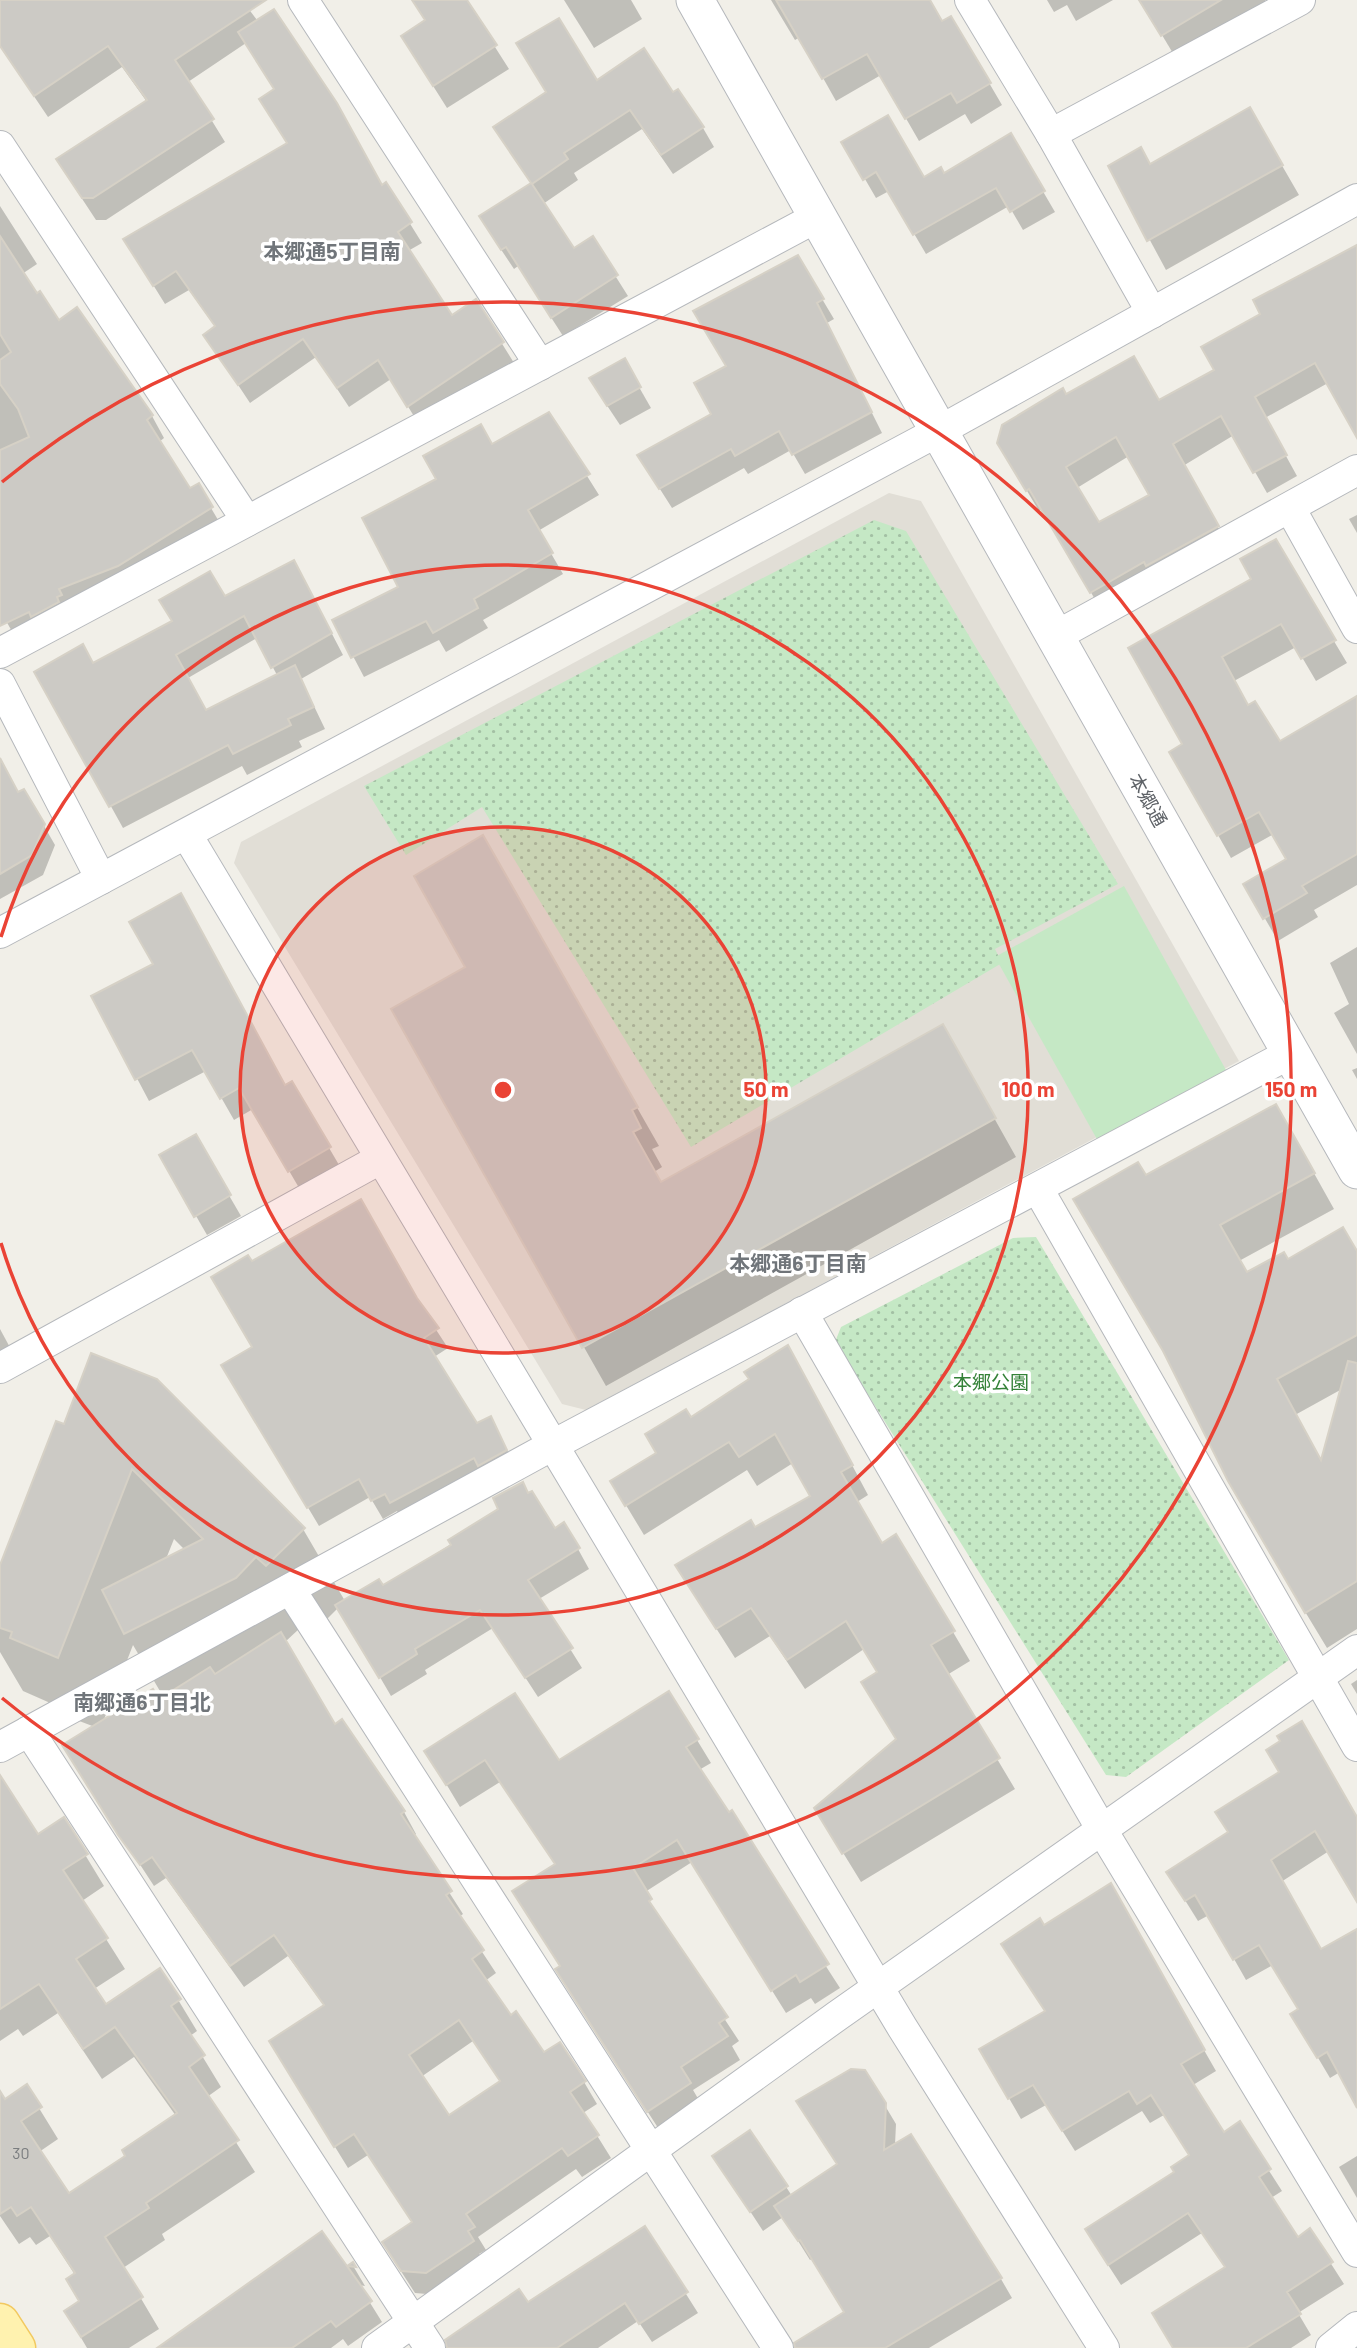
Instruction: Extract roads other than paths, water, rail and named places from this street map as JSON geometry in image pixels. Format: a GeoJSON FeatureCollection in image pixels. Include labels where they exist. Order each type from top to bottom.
{"type":"FeatureCollection","features":[{"type":"Feature","properties":{"kind":"main road"},"geometry":{"type":"LineString","coordinates":[[0,2323],[16,2348]]}},
{"type":"Feature","properties":{"kind":"street"},"geometry":{"type":"LineString","coordinates":[[303,0],[540,365]]}},
{"type":"Feature","properties":{"kind":"street","name":"本郷通"},"geometry":{"type":"LineString","coordinates":[[695,0],[1357,1170]]}},
{"type":"Feature","properties":{"kind":"street"},"geometry":{"type":"LineString","coordinates":[[970,0],[1051,134],[1153,313]]}},
{"type":"Feature","properties":{"kind":"street"},"geometry":{"type":"LineString","coordinates":[[1051,134],[1300,0]]}},
{"type":"Feature","properties":{"kind":"street"},"geometry":{"type":"LineString","coordinates":[[0,146],[247,522]]}},
{"type":"Feature","properties":{"kind":"street"},"geometry":{"type":"LineString","coordinates":[[0,933],[939,430],[1357,199]]}},
{"type":"Feature","properties":{"kind":"street"},"geometry":{"type":"LineString","coordinates":[[0,653],[819,216]]}},
{"type":"Feature","properties":{"kind":"street"},"geometry":{"type":"LineString","coordinates":[[1056,636],[1357,470]]}},
{"type":"Feature","properties":{"kind":"street"},"geometry":{"type":"LineString","coordinates":[[1290,508],[1357,628]]}},
{"type":"Feature","properties":{"kind":"street"},"geometry":{"type":"LineString","coordinates":[[0,684],[101,878]]}},
{"type":"Feature","properties":{"kind":"street"},"geometry":{"type":"LineString","coordinates":[[187,835],[879,1987],[1104,2348]]}},
{"type":"Feature","properties":{"kind":"street"},"geometry":{"type":"LineString","coordinates":[[0,1747],[552,1446],[1291,1053]]}},
{"type":"Feature","properties":{"kind":"street"},"geometry":{"type":"LineString","coordinates":[[0,1368],[380,1159]]}},
{"type":"Feature","properties":{"kind":"street"},"geometry":{"type":"LineString","coordinates":[[1038,1189],[1357,1746]]}},
{"type":"Feature","properties":{"kind":"street"},"geometry":{"type":"LineString","coordinates":[[802,1312],[1102,1830],[1357,2252]]}},
{"type":"Feature","properties":{"kind":"street"},"geometry":{"type":"LineString","coordinates":[[290,1589],[778,2348]]}},
{"type":"Feature","properties":{"kind":"street"},"geometry":{"type":"LineString","coordinates":[[377,2348],[879,1987],[1357,1650]]}},
{"type":"Feature","properties":{"kind":"street"},"geometry":{"type":"LineString","coordinates":[[29,1731],[430,2348]]}},
{"type":"Feature","properties":{"kind":"street"},"geometry":{"type":"LineString","coordinates":[[1331,2348],[1357,2327]]}},
{"type":"Feature","properties":{"kind":"district","name":"本郷通5丁目南"},"geometry":{"type":"Point","coordinates":[332,252]}},
{"type":"Feature","properties":{"kind":"district","name":"本郷通6丁目南"},"geometry":{"type":"Point","coordinates":[798,1264]}},
{"type":"Feature","properties":{"kind":"district","name":"南郷通6丁目北"},"geometry":{"type":"Point","coordinates":[142,1703]}},
{"type":"Feature","properties":{"kind":"park label","name":"本郷公園"},"geometry":{"type":"Point","coordinates":[991,1382]}}]}
